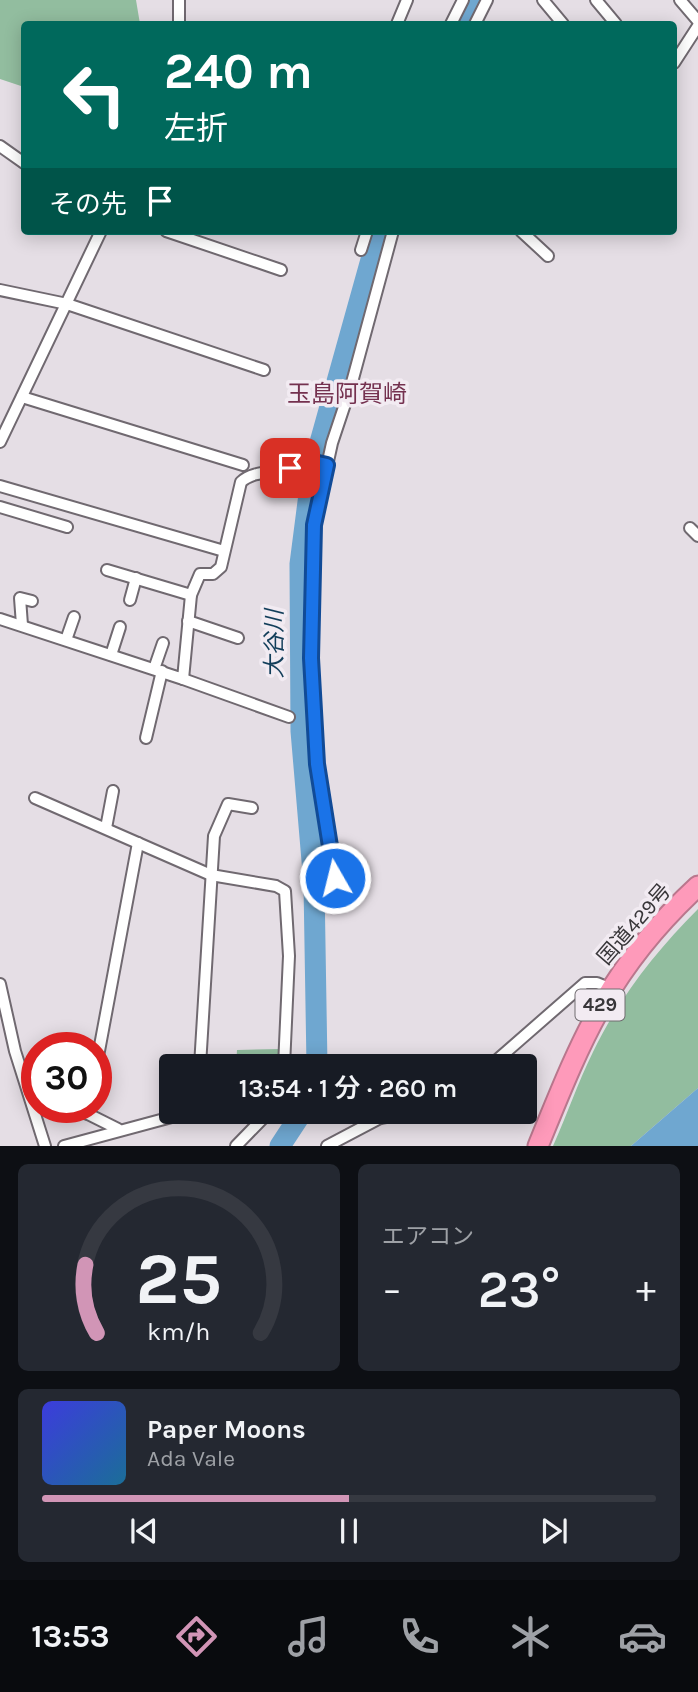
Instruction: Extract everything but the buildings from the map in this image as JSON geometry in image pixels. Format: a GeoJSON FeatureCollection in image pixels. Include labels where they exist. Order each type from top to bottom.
{"type":"FeatureCollection","features":[{"type":"Feature","properties":{"kind":"highway","name":"国道429号"},"geometry":{"type":"LineString","coordinates":[[538,1146],[581,1042],[609,988],[640,946],[698,886]]}},
{"type":"Feature","properties":{"kind":"street"},"geometry":{"type":"LineString","coordinates":[[179,0],[179,21]]}},
{"type":"Feature","properties":{"kind":"street"},"geometry":{"type":"LineString","coordinates":[[398,21],[407,0]]}},
{"type":"Feature","properties":{"kind":"street"},"geometry":{"type":"LineString","coordinates":[[452,21],[463,0]]}},
{"type":"Feature","properties":{"kind":"street"},"geometry":{"type":"LineString","coordinates":[[476,21],[486,0]]}},
{"type":"Feature","properties":{"kind":"street"},"geometry":{"type":"LineString","coordinates":[[542,0],[560,21]]}},
{"type":"Feature","properties":{"kind":"street"},"geometry":{"type":"LineString","coordinates":[[596,0],[614,21]]}},
{"type":"Feature","properties":{"kind":"street"},"geometry":{"type":"LineString","coordinates":[[677,58],[698,23],[680,0]]}},
{"type":"Feature","properties":{"kind":"street"},"geometry":{"type":"LineString","coordinates":[[0,146],[21,161]]}},
{"type":"Feature","properties":{"kind":"street"},"geometry":{"type":"LineString","coordinates":[[0,442],[99,235]]}},
{"type":"Feature","properties":{"kind":"street"},"geometry":{"type":"LineString","coordinates":[[178,235],[281,271]]}},
{"type":"Feature","properties":{"kind":"street"},"geometry":{"type":"LineString","coordinates":[[360,250],[366,235]]}},
{"type":"Feature","properties":{"kind":"street"},"geometry":{"type":"LineString","coordinates":[[335,878],[317,764],[311,658],[314,525],[327,465],[392,235]]}},
{"type":"Feature","properties":{"kind":"street"},"geometry":{"type":"LineString","coordinates":[[524,235],[548,256]]}},
{"type":"Feature","properties":{"kind":"street"},"geometry":{"type":"LineString","coordinates":[[0,290],[67,304],[264,370]]}},
{"type":"Feature","properties":{"kind":"street"},"geometry":{"type":"LineString","coordinates":[[22,397],[243,465]]}},
{"type":"Feature","properties":{"kind":"street"},"geometry":{"type":"LineString","coordinates":[[183,678],[191,595],[200,574],[219,572],[241,482],[249,477],[298,466],[305,460],[327,465]]}},
{"type":"Feature","properties":{"kind":"street"},"geometry":{"type":"LineString","coordinates":[[0,486],[224,551]]}},
{"type":"Feature","properties":{"kind":"street"},"geometry":{"type":"LineString","coordinates":[[0,507],[67,527]]}},
{"type":"Feature","properties":{"kind":"street"},"geometry":{"type":"LineString","coordinates":[[107,570],[191,595]]}},
{"type":"Feature","properties":{"kind":"street"},"geometry":{"type":"LineString","coordinates":[[130,600],[136,578]]}},
{"type":"Feature","properties":{"kind":"street"},"geometry":{"type":"LineString","coordinates":[[22,625],[18,602],[20,598],[32,601]]}},
{"type":"Feature","properties":{"kind":"street"},"geometry":{"type":"LineString","coordinates":[[66,640],[75,617]]}},
{"type":"Feature","properties":{"kind":"street"},"geometry":{"type":"LineString","coordinates":[[0,619],[183,678],[289,717]]}},
{"type":"Feature","properties":{"kind":"street"},"geometry":{"type":"LineString","coordinates":[[188,621],[238,638]]}},
{"type":"Feature","properties":{"kind":"street"},"geometry":{"type":"LineString","coordinates":[[111,655],[120,627]]}},
{"type":"Feature","properties":{"kind":"street"},"geometry":{"type":"LineString","coordinates":[[146,738],[163,643]]}},
{"type":"Feature","properties":{"kind":"street"},"geometry":{"type":"LineString","coordinates":[[106,828],[113,791]]}},
{"type":"Feature","properties":{"kind":"street"},"geometry":{"type":"LineString","coordinates":[[36,798],[211,875],[282,888],[288,897],[284,1054]]}},
{"type":"Feature","properties":{"kind":"street"},"geometry":{"type":"LineString","coordinates":[[201,1054],[214,836],[228,804],[252,808]]}},
{"type":"Feature","properties":{"kind":"street"},"geometry":{"type":"LineString","coordinates":[[103,1032],[138,843]]}},
{"type":"Feature","properties":{"kind":"street"},"geometry":{"type":"LineString","coordinates":[[504,1054],[585,983],[597,983],[609,988]]}},
{"type":"Feature","properties":{"kind":"street"},"geometry":{"type":"LineString","coordinates":[[0,984],[21,1058]]}},
{"type":"Feature","properties":{"kind":"street"},"geometry":{"type":"LineString","coordinates":[[64,1146],[159,1119]]}},
{"type":"Feature","properties":{"kind":"street"},"geometry":{"type":"LineString","coordinates":[[39,1123],[45,1146]]}},
{"type":"Feature","properties":{"kind":"street"},"geometry":{"type":"LineString","coordinates":[[108,1123],[118,1129]]}},
{"type":"Feature","properties":{"kind":"street"},"geometry":{"type":"LineString","coordinates":[[236,1146],[257,1124]]}},
{"type":"Feature","properties":{"kind":"street"},"geometry":{"type":"LineString","coordinates":[[327,1146],[369,1124]]}},
{"type":"Feature","properties":{"kind":"green space"},"geometry":{"type":"Polygon","coordinates":[[[0,0],[136,0],[140,21],[21,21],[21,86],[0,79],[0,0]]]}},
{"type":"Feature","properties":{"kind":"green space"},"geometry":{"type":"Polygon","coordinates":[[[698,909],[698,1088],[631,1146],[553,1146],[588,1063],[614,1013],[653,958],[698,909]]]}},
{"type":"Feature","properties":{"kind":"green space"},"geometry":{"type":"Polygon","coordinates":[[[281,1049],[280,1054],[237,1054],[237,1050],[281,1049]]]}},
{"type":"Feature","properties":{"kind":"water"},"geometry":{"type":"Polygon","coordinates":[[[698,1088],[698,1146],[631,1146],[698,1088]]]}},
{"type":"Feature","properties":{"kind":"waterway","name":"大谷川"},"geometry":{"type":"LineString","coordinates":[[464,21],[474,0]]}},
{"type":"Feature","properties":{"kind":"waterway","name":"大谷川"},"geometry":{"type":"LineString","coordinates":[[317,1054],[314,884],[301,731],[300,564],[312,471],[378,235]]}},
{"type":"Feature","properties":{"kind":"waterway","name":"大谷川"},"geometry":{"type":"LineString","coordinates":[[280,1146],[294,1124]]}},
{"type":"Feature","properties":{"kind":"district","name":"玉島阿賀崎"},"geometry":{"type":"Point","coordinates":[347,394]}},
{"type":"Feature","properties":{"kind":"route"},"geometry":{"type":"LineString","coordinates":[[290,468],[305,460],[327,465],[314,525],[311,658],[317,764],[335,878]]}}]}
